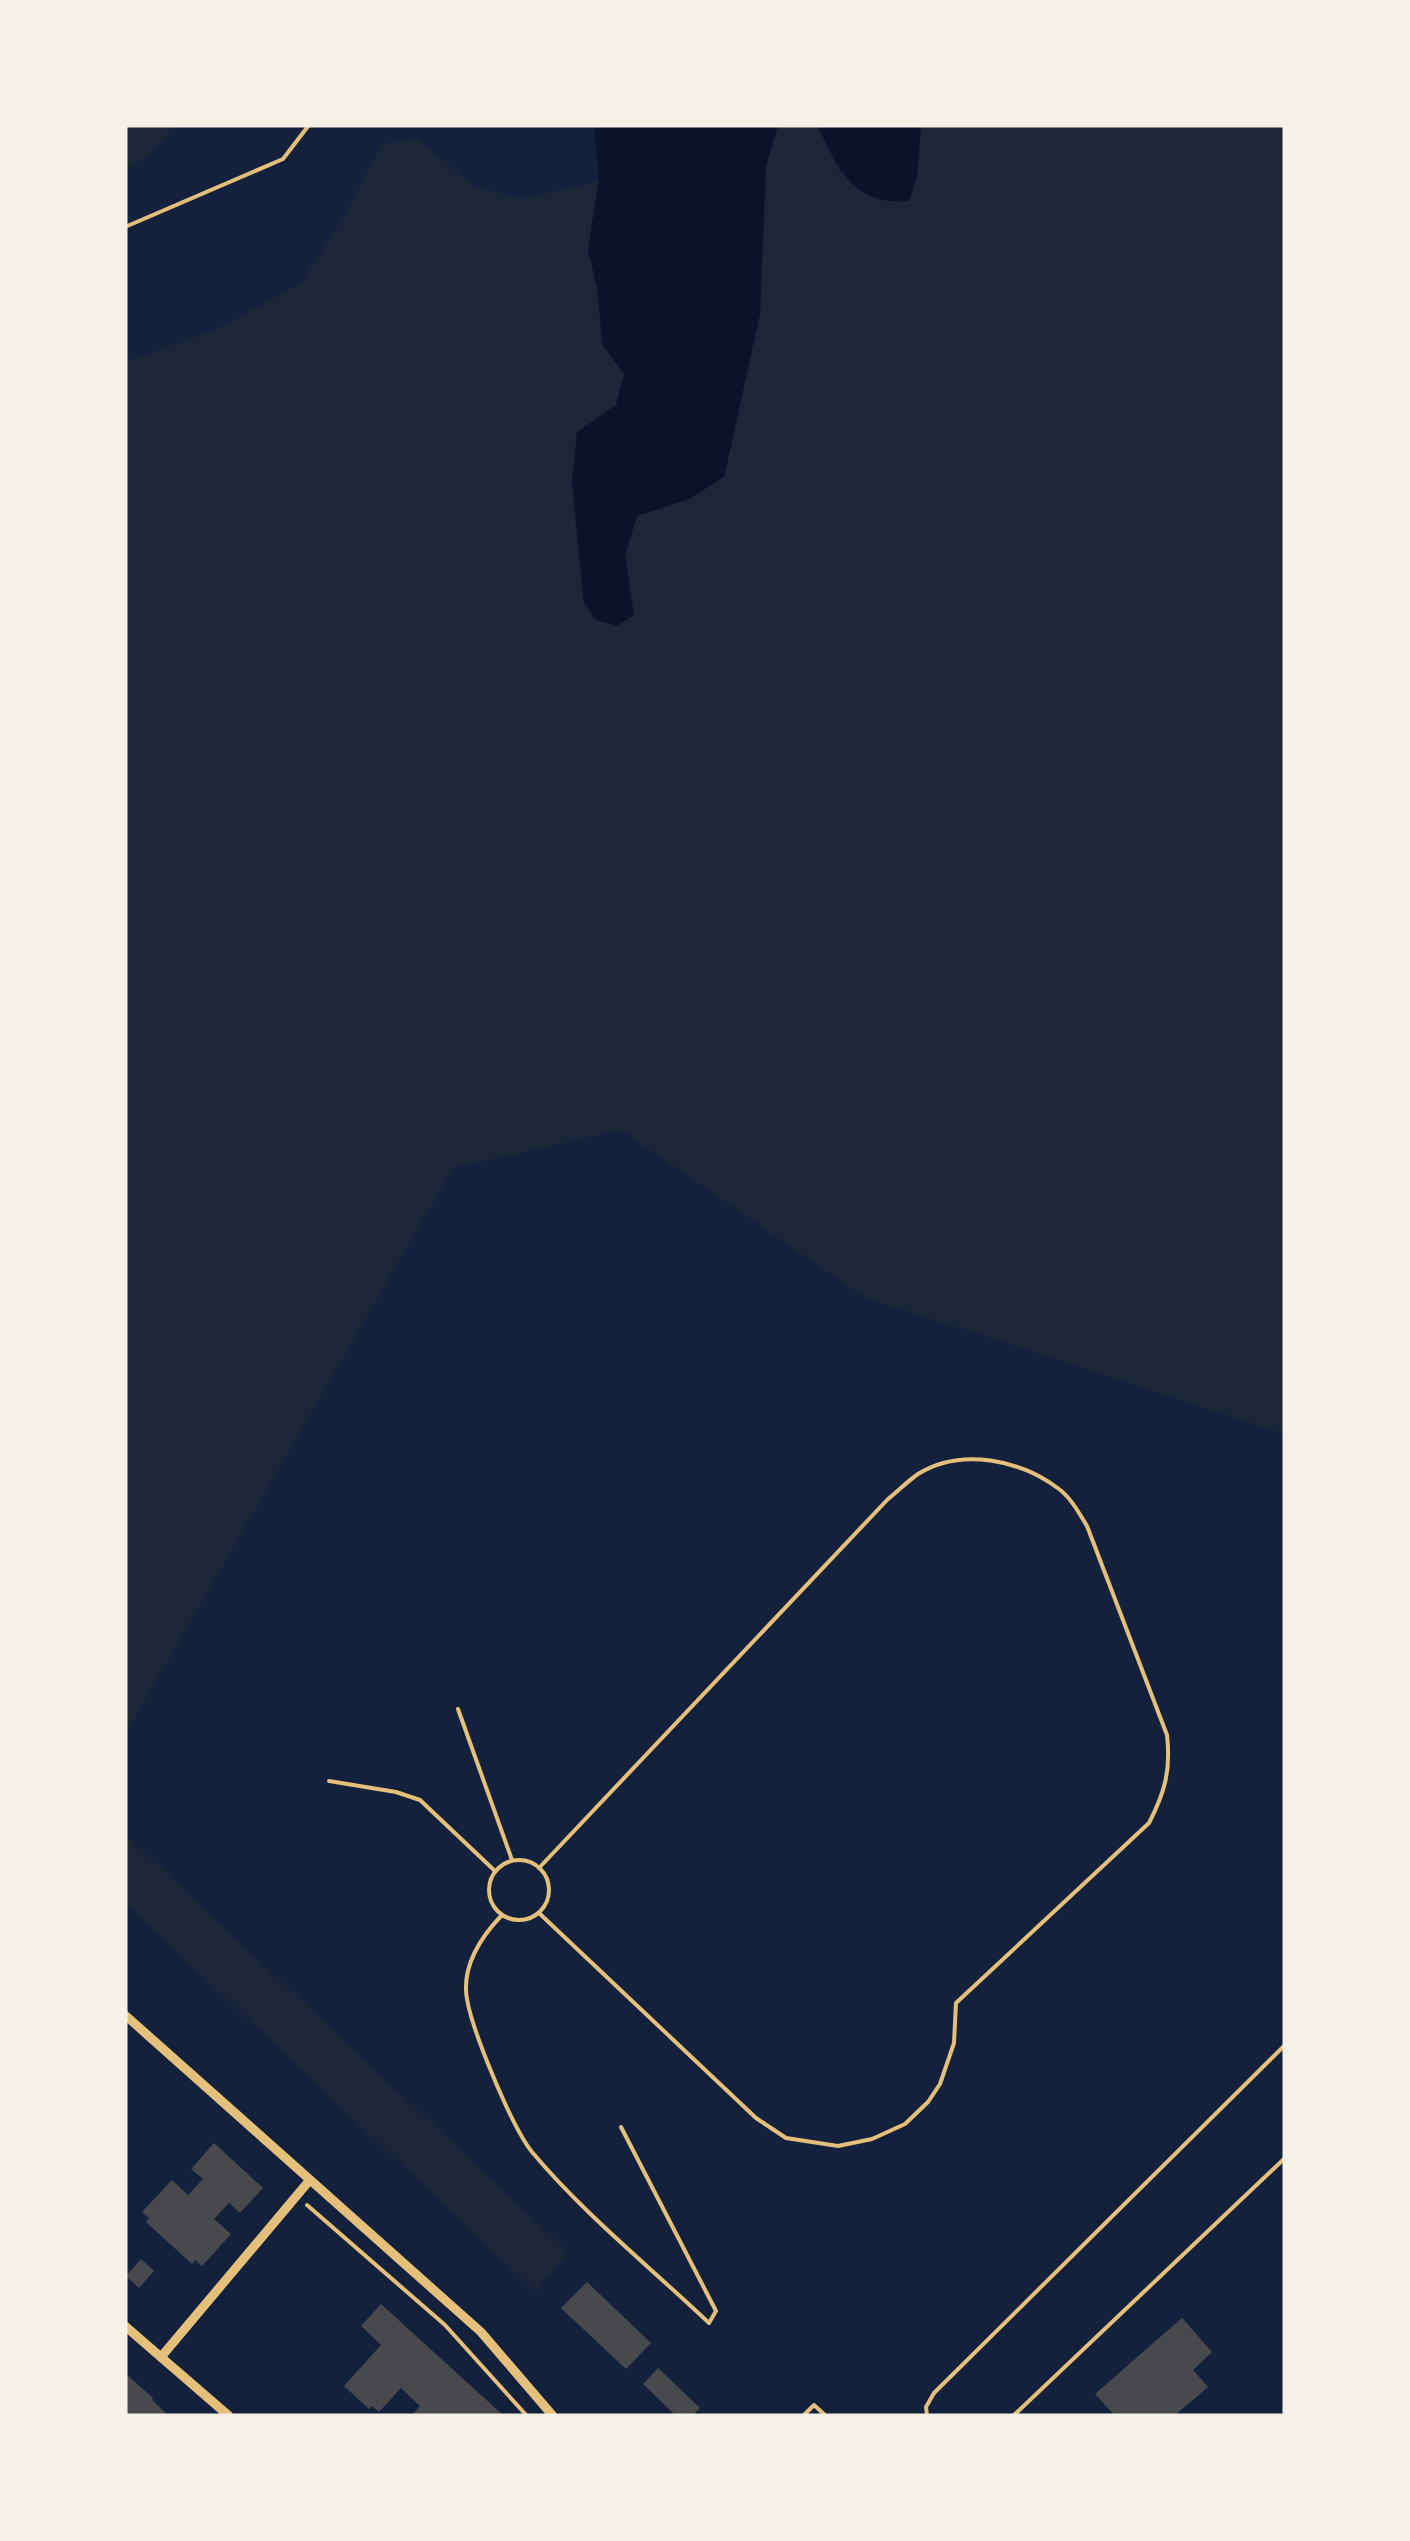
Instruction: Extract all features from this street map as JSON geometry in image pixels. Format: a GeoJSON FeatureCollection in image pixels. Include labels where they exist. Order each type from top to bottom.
{"type":"FeatureCollection","features":[{"type":"Feature","properties":{"kind":"street"},"geometry":{"type":"LineString","coordinates":[[125,2015],[481,2332],[553,2416]]}},
{"type":"Feature","properties":{"kind":"street"},"geometry":{"type":"LineString","coordinates":[[160,2357],[309,2180]]}},
{"type":"Feature","properties":{"kind":"street"},"geometry":{"type":"LineString","coordinates":[[125,2326],[229,2416]]}},
{"type":"Feature","properties":{"kind":"lane"},"geometry":{"type":"LineString","coordinates":[[125,227],[283,159],[309,125]]}},
{"type":"Feature","properties":{"kind":"lane"},"geometry":{"type":"LineString","coordinates":[[539,1913],[756,2118],[786,2138],[838,2146],[872,2139],[905,2124],[940,2084],[954,2043],[956,2003],[1150,1824],[1166,1790],[1170,1762],[1167,1735],[1087,1526],[1076,1508],[1062,1490],[1013,1464],[980,1459],[921,1472],[888,1499],[540,1868]]}},
{"type":"Feature","properties":{"kind":"lane"},"geometry":{"type":"LineString","coordinates":[[458,1709],[512,1860]]}},
{"type":"Feature","properties":{"kind":"lane"},"geometry":{"type":"LineString","coordinates":[[329,1781],[420,1800],[495,1871]]}},
{"type":"Feature","properties":{"kind":"lane"},"geometry":{"type":"LineString","coordinates":[[512,1860],[540,1868],[549,1885],[549,1896],[539,1913],[521,1921],[501,1916],[489,1900],[490,1879],[512,1860]]}},
{"type":"Feature","properties":{"kind":"lane"},"geometry":{"type":"LineString","coordinates":[[501,1916],[484,1934],[474,1954],[466,1989],[477,2031],[530,2150],[708,2322],[716,2310],[621,2127]]}},
{"type":"Feature","properties":{"kind":"path"},"geometry":{"type":"LineString","coordinates":[[926,2416],[934,2393],[1285,2045]]}},
{"type":"Feature","properties":{"kind":"path"},"geometry":{"type":"LineString","coordinates":[[1013,2416],[1285,2158]]}},
{"type":"Feature","properties":{"kind":"path"},"geometry":{"type":"LineString","coordinates":[[296,2196],[446,2325],[528,2416]]}},
{"type":"Feature","properties":{"kind":"path"},"geometry":{"type":"LineString","coordinates":[[803,2416],[814,2405],[826,2416]]}},
{"type":"Feature","properties":{"kind":"shaded area"},"geometry":{"type":"Polygon","coordinates":[[[125,125],[175,125],[152,151],[125,172],[125,125]]]}},
{"type":"Feature","properties":{"kind":"shaded area"},"geometry":{"type":"Polygon","coordinates":[[[594,125],[778,125],[766,166],[760,314],[724,477],[689,499],[637,516],[625,555],[634,615],[617,626],[594,619],[584,602],[572,481],[577,432],[616,405],[624,374],[602,344],[598,292],[588,249],[599,181],[594,125]]]}},
{"type":"Feature","properties":{"kind":"shaded area"},"geometry":{"type":"Polygon","coordinates":[[[778,125],[817,125],[840,173],[917,177],[921,125],[1285,125],[1285,1434],[864,1297],[621,1130],[453,1168],[125,1735],[125,355],[129,360],[213,331],[301,283],[347,212],[382,144],[418,138],[472,185],[522,199],[599,181],[588,249],[598,292],[602,344],[624,374],[616,405],[577,433],[577,539],[584,602],[634,615],[625,555],[637,516],[689,499],[724,477],[760,314],[766,166],[778,125]]]}},
{"type":"Feature","properties":{"kind":"shaded area"},"geometry":{"type":"Polygon","coordinates":[[[817,125],[921,125],[917,177],[909,201],[874,197],[850,181],[817,125]]]}},
{"type":"Feature","properties":{"kind":"shaded area"},"geometry":{"type":"Polygon","coordinates":[[[125,1834],[569,2252],[536,2292],[125,1903],[125,1834]]]}},
{"type":"Feature","properties":{"kind":"building"},"geometry":{"type":"Polygon","coordinates":[[[214,2143],[263,2188],[240,2213],[229,2203],[214,2219],[231,2234],[202,2266],[195,2260],[192,2264],[146,2222],[149,2218],[142,2212],[172,2180],[188,2195],[203,2179],[191,2169],[214,2143]]]}},
{"type":"Feature","properties":{"kind":"building"},"geometry":{"type":"Polygon","coordinates":[[[141,2259],[154,2271],[139,2288],[126,2276],[141,2259]]]}},
{"type":"Feature","properties":{"kind":"building"},"geometry":{"type":"Polygon","coordinates":[[[587,2282],[651,2343],[626,2369],[561,2308],[587,2282]]]}},
{"type":"Feature","properties":{"kind":"building"},"geometry":{"type":"Polygon","coordinates":[[[381,2304],[504,2416],[411,2416],[420,2406],[401,2388],[379,2412],[372,2406],[369,2409],[344,2386],[381,2345],[361,2326],[381,2304]]]}},
{"type":"Feature","properties":{"kind":"building"},"geometry":{"type":"Polygon","coordinates":[[[1182,2318],[1212,2352],[1193,2370],[1208,2387],[1174,2416],[1115,2416],[1095,2394],[1182,2318]]]}},
{"type":"Feature","properties":{"kind":"building"},"geometry":{"type":"Polygon","coordinates":[[[658,2368],[700,2408],[692,2416],[676,2416],[643,2384],[658,2368]]]}},
{"type":"Feature","properties":{"kind":"building"},"geometry":{"type":"Polygon","coordinates":[[[125,2373],[153,2398],[169,2416],[125,2416],[125,2373]]]}}]}
